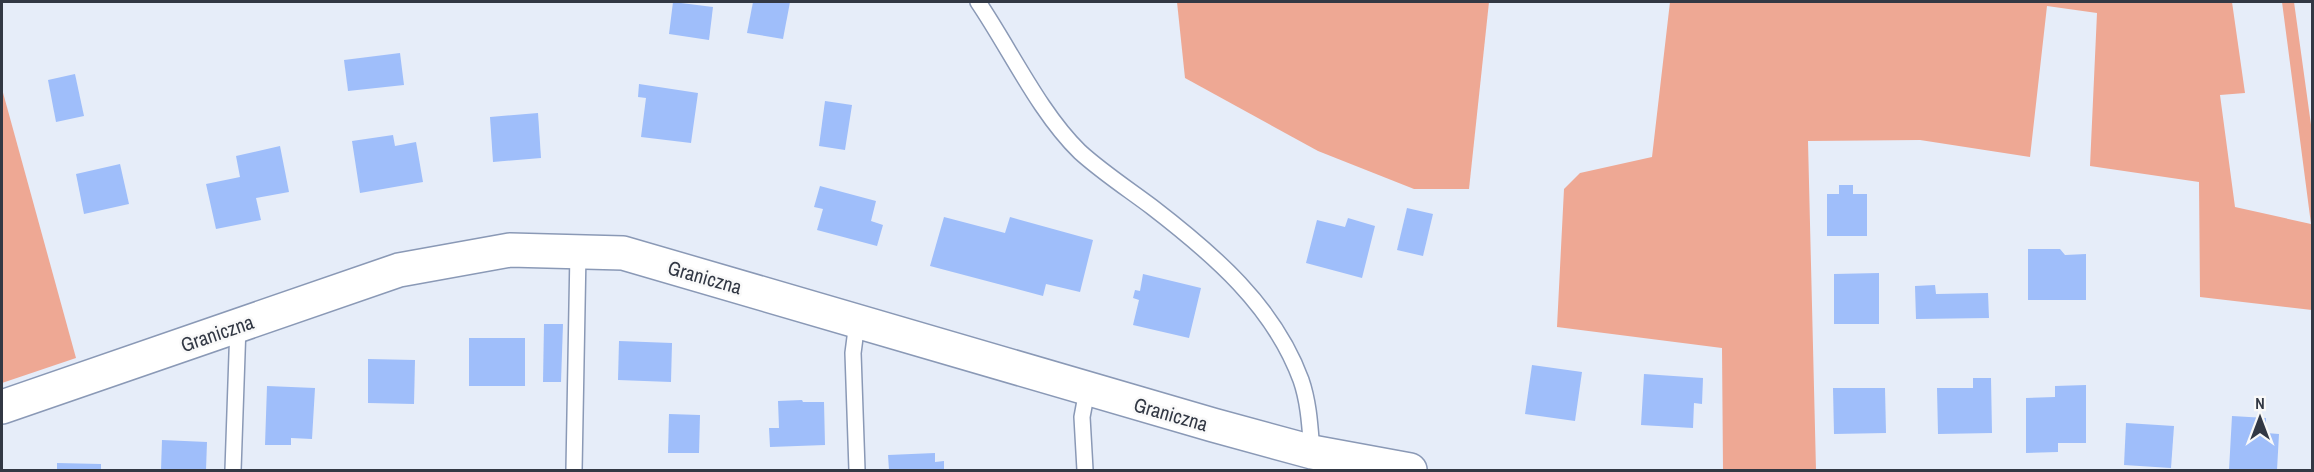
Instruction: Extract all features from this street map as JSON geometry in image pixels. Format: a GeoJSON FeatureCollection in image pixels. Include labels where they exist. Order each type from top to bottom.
{"type":"FeatureCollection","features":[{"type":"Feature","properties":{"kind":"street","name":"Graniczna"},"geometry":{"type":"LineString","coordinates":[[2,407],[399,270],[510,250],[623,253],[1087,390],[1312,452],[1410,471]]}},
{"type":"Feature","properties":{"kind":"lane"},"geometry":{"type":"LineString","coordinates":[[978,2],[1044,106],[1080,151],[1199,245],[1246,289],[1290,354],[1302,382],[1312,452]]}},
{"type":"Feature","properties":{"kind":"lane"},"geometry":{"type":"LineString","coordinates":[[574,471],[578,252]]}},
{"type":"Feature","properties":{"kind":"lane"},"geometry":{"type":"LineString","coordinates":[[856,322],[853,353],[857,471]]}},
{"type":"Feature","properties":{"kind":"lane"},"geometry":{"type":"LineString","coordinates":[[233,471],[238,325]]}},
{"type":"Feature","properties":{"kind":"lane"},"geometry":{"type":"LineString","coordinates":[[1085,471],[1082,417],[1087,390]]}},
{"type":"Feature","properties":{"kind":"shaded area"},"geometry":{"type":"Polygon","coordinates":[[[1177,2],[1489,2],[1469,189],[1414,189],[1318,151],[1185,78],[1177,2]]]}},
{"type":"Feature","properties":{"kind":"shaded area"},"geometry":{"type":"Polygon","coordinates":[[[1670,2],[2232,2],[2245,93],[2220,95],[2235,207],[2311,224],[2282,2],[2294,2],[2312,132],[2312,310],[2200,297],[2199,182],[2090,166],[2097,13],[2047,6],[2030,157],[1920,140],[1808,141],[1816,470],[1723,470],[1722,348],[1557,327],[1564,189],[1580,173],[1652,157],[1670,2]]]}},
{"type":"Feature","properties":{"kind":"shaded area"},"geometry":{"type":"Polygon","coordinates":[[[2,89],[76,358],[2,383],[2,89]]]}},
{"type":"Feature","properties":{"kind":"building"},"geometry":{"type":"Polygon","coordinates":[[[673,2],[713,7],[709,40],[669,34],[673,2]]]}},
{"type":"Feature","properties":{"kind":"building"},"geometry":{"type":"Polygon","coordinates":[[[753,2],[790,2],[783,39],[747,33],[753,2]]]}},
{"type":"Feature","properties":{"kind":"building"},"geometry":{"type":"Polygon","coordinates":[[[400,53],[404,85],[348,91],[344,60],[400,53]]]}},
{"type":"Feature","properties":{"kind":"building"},"geometry":{"type":"Polygon","coordinates":[[[75,74],[84,116],[56,122],[48,80],[75,74]]]}},
{"type":"Feature","properties":{"kind":"building"},"geometry":{"type":"Polygon","coordinates":[[[639,84],[698,93],[691,143],[641,137],[646,98],[638,97],[639,84]]]}},
{"type":"Feature","properties":{"kind":"building"},"geometry":{"type":"Polygon","coordinates":[[[825,101],[852,105],[845,150],[819,146],[825,101]]]}},
{"type":"Feature","properties":{"kind":"building"},"geometry":{"type":"Polygon","coordinates":[[[538,113],[541,158],[493,162],[490,117],[538,113]]]}},
{"type":"Feature","properties":{"kind":"building"},"geometry":{"type":"Polygon","coordinates":[[[393,135],[395,146],[416,142],[423,182],[360,193],[352,141],[393,135]]]}},
{"type":"Feature","properties":{"kind":"building"},"geometry":{"type":"Polygon","coordinates":[[[280,146],[289,192],[256,198],[261,220],[216,229],[206,184],[240,177],[236,156],[280,146]]]}},
{"type":"Feature","properties":{"kind":"building"},"geometry":{"type":"Polygon","coordinates":[[[120,164],[129,204],[84,214],[76,174],[120,164]]]}},
{"type":"Feature","properties":{"kind":"building"},"geometry":{"type":"Polygon","coordinates":[[[1839,185],[1853,185],[1853,194],[1867,194],[1867,236],[1827,236],[1827,194],[1839,194],[1839,185]]]}},
{"type":"Feature","properties":{"kind":"building"},"geometry":{"type":"Polygon","coordinates":[[[820,186],[876,201],[871,221],[883,225],[877,246],[817,230],[823,209],[814,207],[820,186]]]}},
{"type":"Feature","properties":{"kind":"building"},"geometry":{"type":"Polygon","coordinates":[[[1407,208],[1433,214],[1423,256],[1397,250],[1407,208]]]}},
{"type":"Feature","properties":{"kind":"building"},"geometry":{"type":"Polygon","coordinates":[[[944,217],[1005,233],[1010,217],[1093,240],[1080,292],[1046,284],[1043,296],[930,266],[944,217]]]}},
{"type":"Feature","properties":{"kind":"building"},"geometry":{"type":"Polygon","coordinates":[[[1348,218],[1375,226],[1362,278],[1306,263],[1317,220],[1345,227],[1348,218]]]}},
{"type":"Feature","properties":{"kind":"building"},"geometry":{"type":"Polygon","coordinates":[[[2028,249],[2060,249],[2065,255],[2086,254],[2086,300],[2028,300],[2028,249]]]}},
{"type":"Feature","properties":{"kind":"building"},"geometry":{"type":"Polygon","coordinates":[[[1879,273],[1879,324],[1834,324],[1834,274],[1879,273]]]}},
{"type":"Feature","properties":{"kind":"building"},"geometry":{"type":"Polygon","coordinates":[[[1143,274],[1201,288],[1189,338],[1133,325],[1139,300],[1133,298],[1135,290],[1140,291],[1143,274]]]}},
{"type":"Feature","properties":{"kind":"building"},"geometry":{"type":"Polygon","coordinates":[[[1935,285],[1936,294],[1988,293],[1989,318],[1916,319],[1915,286],[1935,285]]]}},
{"type":"Feature","properties":{"kind":"building"},"geometry":{"type":"Polygon","coordinates":[[[544,324],[563,324],[561,382],[543,382],[544,324]]]}},
{"type":"Feature","properties":{"kind":"building"},"geometry":{"type":"Polygon","coordinates":[[[469,338],[525,338],[525,386],[469,386],[469,338]]]}},
{"type":"Feature","properties":{"kind":"building"},"geometry":{"type":"Polygon","coordinates":[[[619,341],[672,343],[671,382],[618,380],[619,341]]]}},
{"type":"Feature","properties":{"kind":"building"},"geometry":{"type":"Polygon","coordinates":[[[368,359],[415,360],[414,404],[368,403],[368,359]]]}},
{"type":"Feature","properties":{"kind":"building"},"geometry":{"type":"Polygon","coordinates":[[[1532,365],[1582,372],[1575,421],[1525,414],[1532,365]]]}},
{"type":"Feature","properties":{"kind":"building"},"geometry":{"type":"Polygon","coordinates":[[[1644,374],[1703,378],[1702,404],[1694,403],[1693,428],[1641,425],[1644,374]]]}},
{"type":"Feature","properties":{"kind":"building"},"geometry":{"type":"Polygon","coordinates":[[[1973,378],[1991,378],[1992,433],[1938,434],[1937,388],[1973,388],[1973,378]]]}},
{"type":"Feature","properties":{"kind":"building"},"geometry":{"type":"Polygon","coordinates":[[[2086,385],[2086,443],[2058,443],[2058,452],[2026,453],[2026,398],[2055,397],[2055,386],[2086,385]]]}},
{"type":"Feature","properties":{"kind":"building"},"geometry":{"type":"Polygon","coordinates":[[[267,386],[315,388],[312,439],[291,438],[291,445],[265,445],[267,386]]]}},
{"type":"Feature","properties":{"kind":"building"},"geometry":{"type":"Polygon","coordinates":[[[1833,388],[1885,388],[1886,433],[1834,434],[1833,388]]]}},
{"type":"Feature","properties":{"kind":"building"},"geometry":{"type":"Polygon","coordinates":[[[802,400],[803,402],[824,402],[825,445],[770,447],[769,428],[779,428],[778,401],[802,400]]]}},
{"type":"Feature","properties":{"kind":"building"},"geometry":{"type":"Polygon","coordinates":[[[669,414],[700,415],[699,453],[668,453],[669,414]]]}},
{"type":"Feature","properties":{"kind":"building"},"geometry":{"type":"Polygon","coordinates":[[[2232,416],[2266,418],[2266,433],[2279,434],[2277,470],[2229,470],[2232,416]]]}},
{"type":"Feature","properties":{"kind":"building"},"geometry":{"type":"Polygon","coordinates":[[[2126,423],[2174,426],[2171,468],[2124,465],[2126,423]]]}},
{"type":"Feature","properties":{"kind":"building"},"geometry":{"type":"Polygon","coordinates":[[[162,440],[207,442],[206,470],[161,470],[162,440]]]}},
{"type":"Feature","properties":{"kind":"building"},"geometry":{"type":"Polygon","coordinates":[[[935,453],[935,462],[944,461],[944,470],[889,470],[888,455],[935,453]]]}},
{"type":"Feature","properties":{"kind":"building"},"geometry":{"type":"Polygon","coordinates":[[[57,463],[101,464],[101,470],[57,470],[57,463]]]}}]}
